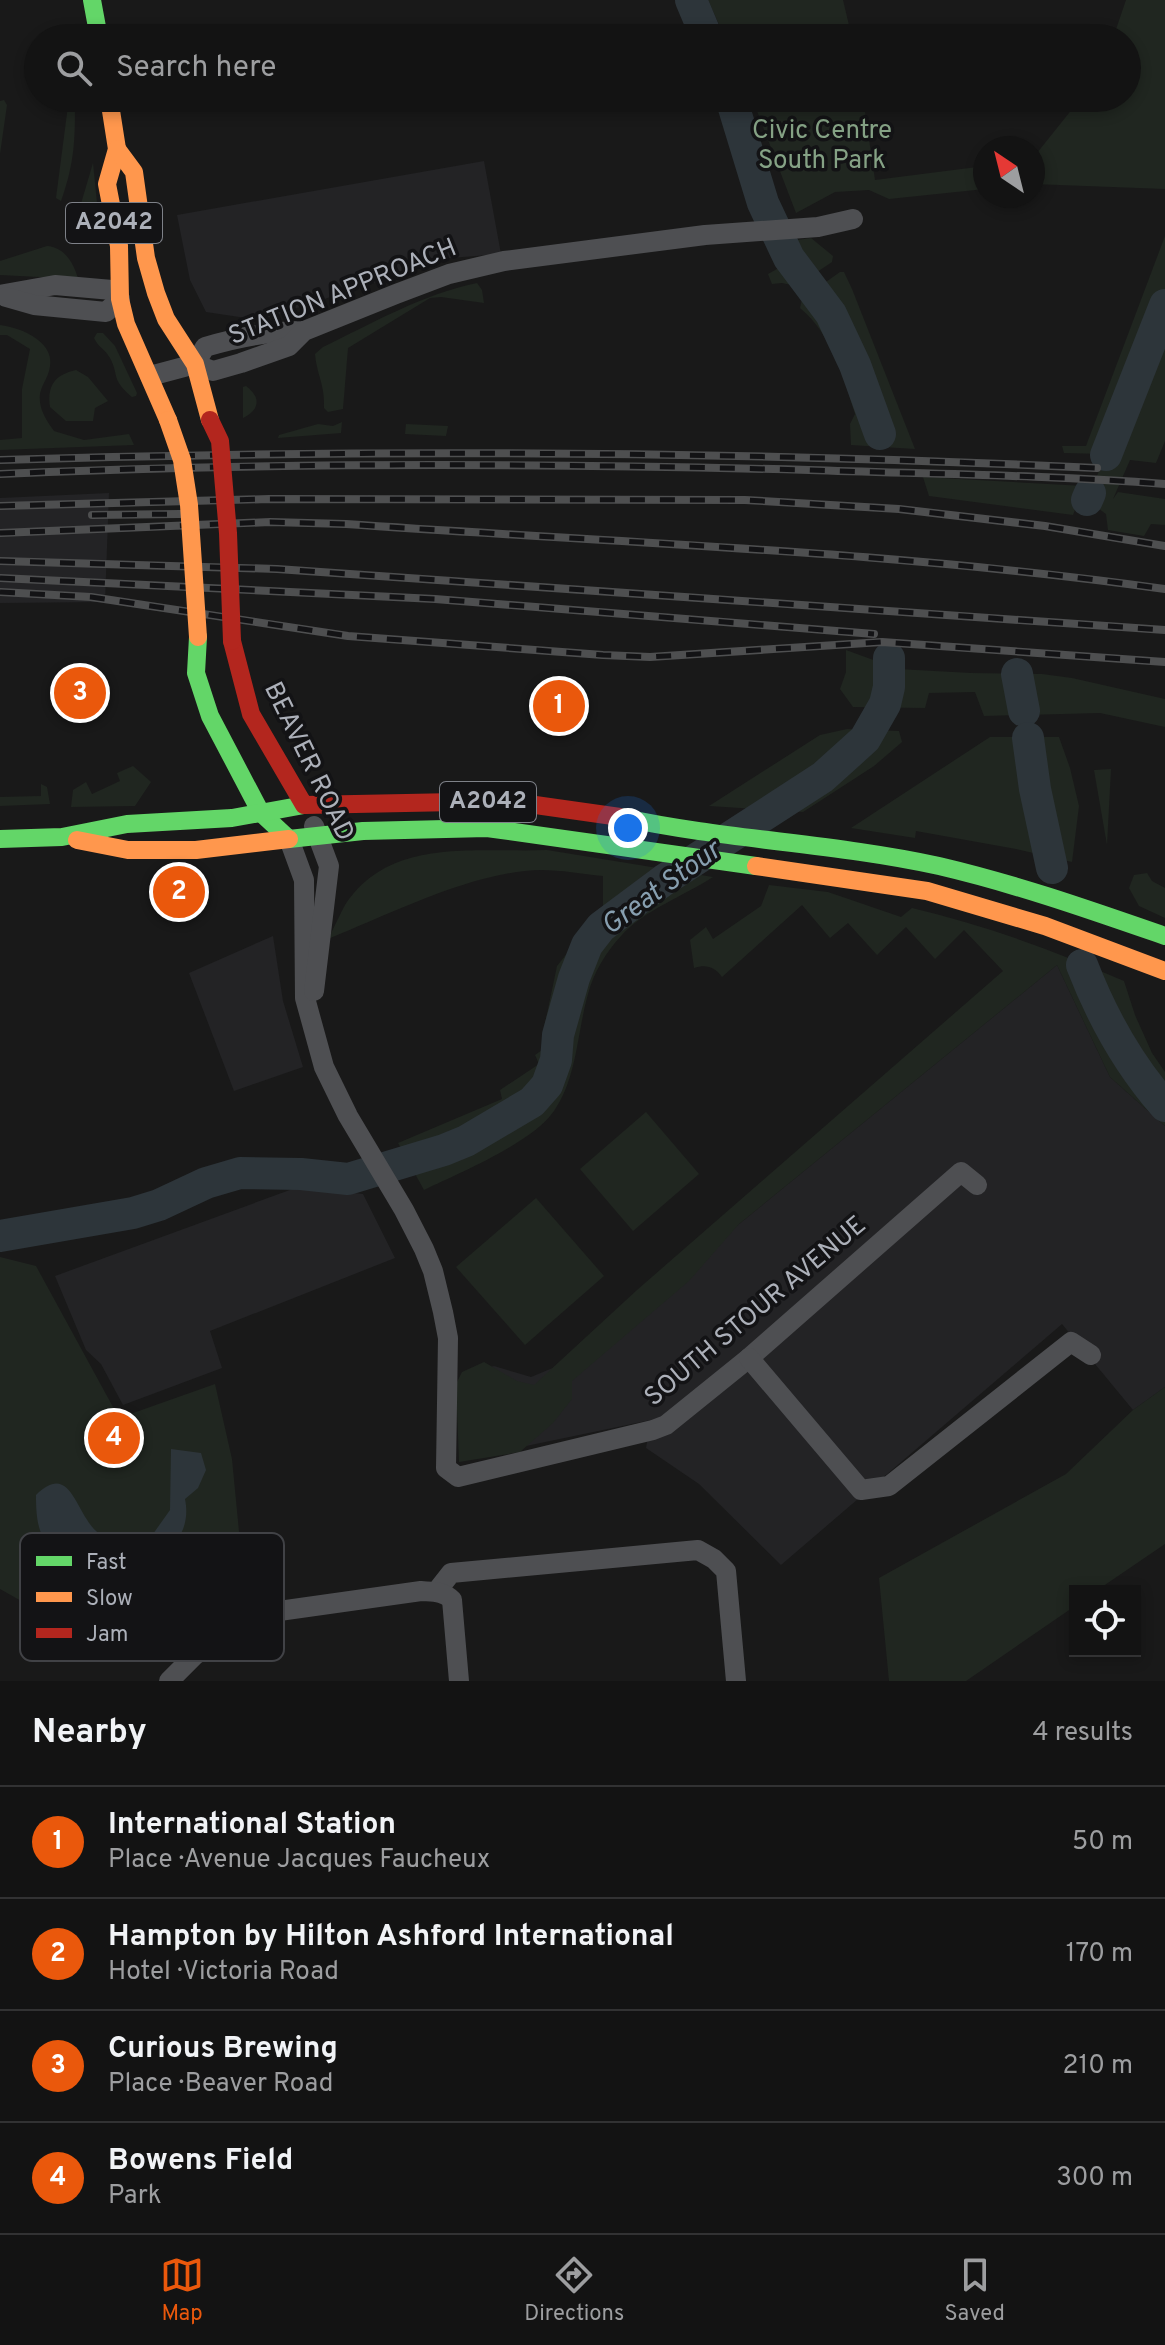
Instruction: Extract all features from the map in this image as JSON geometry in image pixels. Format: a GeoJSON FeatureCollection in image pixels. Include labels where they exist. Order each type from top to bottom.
{"type":"FeatureCollection","features":[{"type":"Feature","properties":{"kind":"main road"},"geometry":{"type":"LineString","coordinates":[[92,0],[96,24]]}},
{"type":"Feature","properties":{"kind":"main road","name":"A2042"},"geometry":{"type":"LineString","coordinates":[[111,112],[117,149],[107,184],[119,246],[120,299],[126,324],[150,376]]}},
{"type":"Feature","properties":{"kind":"main road","name":"A2042"},"geometry":{"type":"LineString","coordinates":[[117,149],[134,172],[146,258],[156,293],[166,319],[195,364]]}},
{"type":"Feature","properties":{"kind":"main road","name":"BEAVER ROAD"},"geometry":{"type":"LineString","coordinates":[[195,364],[210,420],[220,441],[228,533],[232,641],[251,714],[304,805]]}},
{"type":"Feature","properties":{"kind":"main road","name":"BEAVER ROAD"},"geometry":{"type":"LineString","coordinates":[[150,376],[182,460],[189,505],[198,637],[196,673],[210,716],[261,813],[289,839]]}},
{"type":"Feature","properties":{"kind":"main road","name":"A2042"},"geometry":{"type":"LineString","coordinates":[[304,805],[507,801],[605,814],[670,828],[828,847],[937,866],[1049,895],[1161,935]]}},
{"type":"Feature","properties":{"kind":"main road"},"geometry":{"type":"LineString","coordinates":[[0,839],[62,837],[127,824],[232,818],[304,805]]}},
{"type":"Feature","properties":{"kind":"main road","name":"A2042"},"geometry":{"type":"LineString","coordinates":[[317,834],[487,828],[927,891],[1045,926],[1160,969]]}},
{"type":"Feature","properties":{"kind":"main road"},"geometry":{"type":"LineString","coordinates":[[62,837],[128,850],[196,850],[317,834]]}},
{"type":"Feature","properties":{"kind":"street","name":"STATION APPROACH"},"geometry":{"type":"LineString","coordinates":[[195,364],[205,347],[271,331],[304,331],[449,274],[504,261],[705,235],[807,228],[853,219]]}},
{"type":"Feature","properties":{"kind":"street"},"geometry":{"type":"LineString","coordinates":[[1,295],[55,285],[112,290],[120,299],[156,293]]}},
{"type":"Feature","properties":{"kind":"street"},"geometry":{"type":"LineString","coordinates":[[150,376],[195,364]]}},
{"type":"Feature","properties":{"kind":"street","name":"BEAVER ROAD"},"geometry":{"type":"LineString","coordinates":[[304,805],[329,866],[322,942],[313,991],[316,1042]]}},
{"type":"Feature","properties":{"kind":"street","name":"BEAVER ROAD"},"geometry":{"type":"LineString","coordinates":[[289,839],[304,880],[305,998],[324,1067],[424,1249],[433,1271],[448,1338],[445,1459],[450,1473]]}},
{"type":"Feature","properties":{"kind":"street","name":"SOUTH STOUR AVENUE"},"geometry":{"type":"LineString","coordinates":[[450,1473],[458,1477],[467,1475],[666,1425],[749,1358],[961,1172],[977,1185]]}},
{"type":"Feature","properties":{"kind":"street"},"geometry":{"type":"LineString","coordinates":[[749,1358],[861,1490],[889,1486],[1071,1342],[1091,1355]]}},
{"type":"Feature","properties":{"kind":"street"},"geometry":{"type":"LineString","coordinates":[[439,1592],[451,1573],[698,1550],[726,1571],[736,1681]]}},
{"type":"Feature","properties":{"kind":"street"},"geometry":{"type":"LineString","coordinates":[[284,1610],[421,1591],[448,1595],[452,1600],[459,1681]]}},
{"type":"Feature","properties":{"kind":"street"},"geometry":{"type":"LineString","coordinates":[[169,1681],[189,1661]]}},
{"type":"Feature","properties":{"kind":"shaded area"},"geometry":{"type":"Polygon","coordinates":[[[484,161],[501,254],[450,258],[260,320],[206,312],[190,280],[177,215],[484,161]]]}},
{"type":"Feature","properties":{"kind":"shaded area"},"geometry":{"type":"Polygon","coordinates":[[[109,493],[105,602],[0,603],[0,498],[109,493]]]}},
{"type":"Feature","properties":{"kind":"shaded area"},"geometry":{"type":"Polygon","coordinates":[[[273,936],[283,1001],[303,1067],[234,1091],[189,973],[273,936]]]}},
{"type":"Feature","properties":{"kind":"shaded area"},"geometry":{"type":"Polygon","coordinates":[[[1057,965],[1110,1077],[1165,1126],[1165,1387],[1133,1410],[1062,1324],[781,1565],[699,1484],[646,1448],[651,1420],[469,1458],[471,1373],[494,1366],[531,1377],[572,1360],[1057,965]]]}},
{"type":"Feature","properties":{"kind":"shaded area"},"geometry":{"type":"Polygon","coordinates":[[[298,1187],[363,1194],[395,1258],[210,1331],[222,1368],[123,1405],[101,1364],[86,1350],[55,1276],[298,1187]]]}},
{"type":"Feature","properties":{"kind":"shaded area"},"geometry":{"type":"Polygon","coordinates":[[[171,1449],[201,1453],[206,1470],[198,1488],[185,1499],[186,1516],[181,1533],[154,1533],[170,1510],[171,1449]]]}},
{"type":"Feature","properties":{"kind":"shaded area"},"geometry":{"type":"Polygon","coordinates":[[[59,1484],[68,1489],[97,1532],[41,1533],[36,1495],[49,1485],[59,1484]]]}},
{"type":"Feature","properties":{"kind":"green space","name":"Civic Centre South Park"},"geometry":{"type":"Polygon","coordinates":[[[708,0],[843,0],[849,24],[719,24],[708,0]]]}},
{"type":"Feature","properties":{"kind":"green space"},"geometry":{"type":"Polygon","coordinates":[[[1126,0],[1165,0],[1165,189],[1045,184],[1045,143],[1070,112],[1141,112],[1141,24],[1118,24],[1126,0]]]}},
{"type":"Feature","properties":{"kind":"green space"},"geometry":{"type":"Polygon","coordinates":[[[4,100],[7,105],[0,154],[0,101],[4,100]]]}},
{"type":"Feature","properties":{"kind":"green space"},"geometry":{"type":"Polygon","coordinates":[[[67,112],[75,112],[72,162],[61,201],[56,198],[67,112]]]}},
{"type":"Feature","properties":{"kind":"green space","name":"Civic Centre South Park"},"geometry":{"type":"Polygon","coordinates":[[[757,112],[865,112],[875,180],[973,168],[973,190],[889,199],[869,190],[835,192],[796,213],[757,112]]]}},
{"type":"Feature","properties":{"kind":"green space"},"geometry":{"type":"Polygon","coordinates":[[[93,163],[100,233],[91,227],[80,207],[93,163]]]}},
{"type":"Feature","properties":{"kind":"green space"},"geometry":{"type":"Polygon","coordinates":[[[1165,236],[1165,295],[1102,454],[1064,453],[1062,446],[1086,446],[1165,236]]]}},
{"type":"Feature","properties":{"kind":"green space"},"geometry":{"type":"Polygon","coordinates":[[[811,238],[833,256],[832,262],[796,286],[772,284],[768,274],[777,269],[776,251],[770,253],[769,244],[811,238]]]}},
{"type":"Feature","properties":{"kind":"green space"},"geometry":{"type":"Polygon","coordinates":[[[47,246],[58,249],[67,257],[78,279],[0,275],[0,261],[47,246]]]}},
{"type":"Feature","properties":{"kind":"green space"},"geometry":{"type":"Polygon","coordinates":[[[844,272],[852,289],[915,449],[851,445],[850,424],[855,414],[841,371],[820,330],[800,308],[802,299],[844,272]]]}},
{"type":"Feature","properties":{"kind":"green space"},"geometry":{"type":"Polygon","coordinates":[[[477,283],[482,290],[484,303],[430,298],[348,348],[343,409],[328,412],[324,408],[315,354],[323,347],[418,302],[457,288],[477,283]]]}},
{"type":"Feature","properties":{"kind":"green space"},"geometry":{"type":"Polygon","coordinates":[[[1165,312],[1165,441],[1156,463],[1130,460],[1113,499],[1118,492],[1165,499],[1165,525],[1151,524],[1144,536],[1108,530],[1106,514],[1087,500],[1165,312]]]}},
{"type":"Feature","properties":{"kind":"green space"},"geometry":{"type":"Polygon","coordinates":[[[0,325],[28,333],[48,352],[49,371],[41,389],[40,402],[54,431],[84,440],[129,434],[134,445],[0,450],[0,440],[22,438],[22,389],[30,349],[7,335],[0,335],[0,325]]]}},
{"type":"Feature","properties":{"kind":"green space"},"geometry":{"type":"Polygon","coordinates":[[[97,333],[103,333],[115,346],[136,396],[132,397],[118,381],[110,358],[94,338],[97,333]]]}},
{"type":"Feature","properties":{"kind":"green space"},"geometry":{"type":"Polygon","coordinates":[[[76,370],[88,377],[108,401],[95,408],[93,421],[66,421],[50,407],[54,382],[76,370]]]}},
{"type":"Feature","properties":{"kind":"green space"},"geometry":{"type":"Polygon","coordinates":[[[246,386],[255,395],[256,404],[243,418],[243,387],[246,386]]]}},
{"type":"Feature","properties":{"kind":"green space"},"geometry":{"type":"Polygon","coordinates":[[[342,422],[341,433],[278,438],[279,435],[318,424],[333,426],[342,422]]]}},
{"type":"Feature","properties":{"kind":"green space"},"geometry":{"type":"Polygon","coordinates":[[[406,424],[448,426],[446,436],[405,434],[406,424]]]}},
{"type":"Feature","properties":{"kind":"green space"},"geometry":{"type":"Polygon","coordinates":[[[923,477],[1084,486],[1073,515],[929,496],[923,477]]]}},
{"type":"Feature","properties":{"kind":"green space"},"geometry":{"type":"Polygon","coordinates":[[[846,650],[898,669],[1042,674],[1165,699],[1165,727],[1100,713],[984,716],[975,692],[929,693],[925,708],[853,707],[840,689],[846,672],[846,650]]]}},
{"type":"Feature","properties":{"kind":"green space"},"geometry":{"type":"Polygon","coordinates":[[[847,729],[899,731],[902,742],[874,766],[803,812],[709,806],[820,735],[847,729]]]}},
{"type":"Feature","properties":{"kind":"green space"},"geometry":{"type":"Polygon","coordinates":[[[990,737],[1059,737],[1079,806],[1072,862],[916,831],[915,838],[851,828],[990,737]]]}},
{"type":"Feature","properties":{"kind":"green space"},"geometry":{"type":"Polygon","coordinates":[[[133,766],[151,782],[135,806],[71,807],[73,790],[86,782],[92,794],[120,781],[117,773],[133,766]]]}},
{"type":"Feature","properties":{"kind":"green space"},"geometry":{"type":"Polygon","coordinates":[[[1111,769],[1107,845],[1094,770],[1111,769]]]}},
{"type":"Feature","properties":{"kind":"green space"},"geometry":{"type":"Polygon","coordinates":[[[41,784],[47,787],[50,804],[0,806],[0,797],[41,796],[41,784]]]}},
{"type":"Feature","properties":{"kind":"green space"},"geometry":{"type":"Polygon","coordinates":[[[547,850],[713,877],[641,918],[605,956],[588,994],[576,1055],[562,1098],[544,1123],[512,1146],[424,1190],[398,1143],[502,1099],[500,1090],[539,1064],[535,1055],[542,1050],[557,966],[603,908],[603,876],[541,870],[488,878],[433,896],[328,939],[345,905],[364,883],[386,868],[410,858],[464,851],[547,850]]]}},
{"type":"Feature","properties":{"kind":"green space"},"geometry":{"type":"Polygon","coordinates":[[[1147,873],[1152,881],[1165,888],[1165,918],[1139,906],[1129,888],[1134,875],[1147,873]]]}},
{"type":"Feature","properties":{"kind":"green space"},"geometry":{"type":"Polygon","coordinates":[[[769,885],[828,892],[901,917],[912,908],[966,922],[1072,959],[1124,981],[1152,1053],[1165,1072],[1165,1126],[1110,1077],[1057,965],[739,1224],[689,1281],[572,1381],[572,1399],[553,1423],[520,1452],[459,1462],[456,1384],[462,1372],[484,1362],[517,1381],[534,1385],[637,1290],[1003,971],[964,930],[935,959],[906,927],[877,955],[848,923],[830,938],[802,905],[722,977],[710,967],[694,968],[690,940],[706,927],[713,939],[761,906],[769,885]]]}},
{"type":"Feature","properties":{"kind":"green space"},"geometry":{"type":"Polygon","coordinates":[[[646,1112],[699,1174],[633,1231],[580,1169],[646,1112]]]}},
{"type":"Feature","properties":{"kind":"green space"},"geometry":{"type":"Polygon","coordinates":[[[536,1198],[604,1276],[525,1345],[456,1267],[536,1198]]]}},
{"type":"Feature","properties":{"kind":"green space"},"geometry":{"type":"Polygon","coordinates":[[[0,1257],[36,1266],[119,1418],[215,1384],[232,1459],[239,1533],[20,1533],[20,1600],[0,1589],[0,1257]]]}},
{"type":"Feature","properties":{"kind":"green space"},"geometry":{"type":"Polygon","coordinates":[[[1165,1387],[1165,1544],[1105,1585],[1069,1585],[1069,1610],[966,1681],[889,1681],[879,1578],[1066,1474],[1133,1410],[1165,1387]]]}},
{"type":"Feature","properties":{"kind":"waterway","name":"Great Stour"},"geometry":{"type":"LineString","coordinates":[[691,0],[701,24]]}},
{"type":"Feature","properties":{"kind":"waterway","name":"Great Stour"},"geometry":{"type":"LineString","coordinates":[[735,112],[763,203],[789,258],[831,314],[855,365],[880,434]]}},
{"type":"Feature","properties":{"kind":"waterway"},"geometry":{"type":"LineString","coordinates":[[1106,455],[1165,305]]}},
{"type":"Feature","properties":{"kind":"waterway"},"geometry":{"type":"LineString","coordinates":[[1087,500],[1090,493]]}},
{"type":"Feature","properties":{"kind":"waterway","name":"Great Stour"},"geometry":{"type":"LineString","coordinates":[[0,1236],[133,1213],[159,1205],[206,1183],[240,1173],[348,1179],[466,1141],[532,1102],[547,1085],[556,1060],[558,1035],[574,978],[587,945],[601,927],[664,880],[823,777],[865,739],[885,704],[889,687],[889,658]]}},
{"type":"Feature","properties":{"kind":"waterway"},"geometry":{"type":"LineString","coordinates":[[1017,674],[1024,711]]}},
{"type":"Feature","properties":{"kind":"waterway"},"geometry":{"type":"LineString","coordinates":[[1028,738],[1052,868]]}},
{"type":"Feature","properties":{"kind":"waterway"},"geometry":{"type":"LineString","coordinates":[[1082,965],[1117,1039],[1139,1074],[1165,1106]]}},
{"type":"Feature","properties":{"kind":"railway"},"geometry":{"type":"LineString","coordinates":[[0,460],[411,453],[686,455],[1097,468]]}},
{"type":"Feature","properties":{"kind":"railway"},"geometry":{"type":"LineString","coordinates":[[0,474],[202,467],[505,465],[943,474],[1165,484]]}},
{"type":"Feature","properties":{"kind":"railway"},"geometry":{"type":"LineString","coordinates":[[0,506],[269,499],[745,500],[899,509],[1045,526],[1165,546]]}},
{"type":"Feature","properties":{"kind":"railway"},"geometry":{"type":"LineString","coordinates":[[92,515],[180,514]]}},
{"type":"Feature","properties":{"kind":"railway"},"geometry":{"type":"LineString","coordinates":[[0,533],[270,522],[346,524],[961,565],[1165,589]]}},
{"type":"Feature","properties":{"kind":"railway"},"geometry":{"type":"LineString","coordinates":[[0,561],[277,569],[1165,630]]}},
{"type":"Feature","properties":{"kind":"railway"},"geometry":{"type":"LineString","coordinates":[[0,578],[435,599],[874,634]]}},
{"type":"Feature","properties":{"kind":"railway"},"geometry":{"type":"LineString","coordinates":[[0,592],[91,597],[348,636],[603,655],[650,657],[882,642],[1165,662]]}},
{"type":"Feature","properties":{"kind":"traffic: fast"},"geometry":{"type":"LineString","coordinates":[[92,0],[96,24]]}},
{"type":"Feature","properties":{"kind":"traffic: fast"},"geometry":{"type":"LineString","coordinates":[[198,637],[196,673],[210,716],[261,813],[289,839],[363,831],[487,828],[756,866]]}},
{"type":"Feature","properties":{"kind":"traffic: fast"},"geometry":{"type":"LineString","coordinates":[[0,839],[62,837],[127,824],[232,818],[304,805]]}},
{"type":"Feature","properties":{"kind":"traffic: fast"},"geometry":{"type":"LineString","coordinates":[[620,817],[939,866],[1025,889],[1165,936]]}},
{"type":"Feature","properties":{"kind":"traffic: slow"},"geometry":{"type":"LineString","coordinates":[[111,112],[117,149],[107,184],[119,246],[120,299],[126,324],[168,420]]}},
{"type":"Feature","properties":{"kind":"traffic: slow"},"geometry":{"type":"LineString","coordinates":[[117,149],[134,172],[146,258],[156,293],[166,319],[195,364],[210,420]]}},
{"type":"Feature","properties":{"kind":"traffic: slow"},"geometry":{"type":"LineString","coordinates":[[168,420],[182,460],[189,505],[198,637]]}},
{"type":"Feature","properties":{"kind":"traffic: slow"},"geometry":{"type":"LineString","coordinates":[[77,840],[128,850],[196,850],[289,839]]}},
{"type":"Feature","properties":{"kind":"traffic: slow"},"geometry":{"type":"LineString","coordinates":[[756,866],[927,891],[1045,926],[1165,971]]}},
{"type":"Feature","properties":{"kind":"traffic: jam"},"geometry":{"type":"LineString","coordinates":[[210,420],[220,441],[228,533],[232,641]]}},
{"type":"Feature","properties":{"kind":"traffic: jam"},"geometry":{"type":"LineString","coordinates":[[232,641],[251,714],[304,805],[507,801],[620,817]]}},
{"type":"Feature","properties":{"kind":"place","name":"Curious Brewing"},"geometry":{"type":"Point","coordinates":[80,693]}},
{"type":"Feature","properties":{"kind":"place","name":"International Station"},"geometry":{"type":"Point","coordinates":[559,706]}},
{"type":"Feature","properties":{"kind":"place","name":"Hampton by Hilton Ashford International"},"geometry":{"type":"Point","coordinates":[179,892]}},
{"type":"Feature","properties":{"kind":"place","name":"Bowens Field"},"geometry":{"type":"Point","coordinates":[114,1438]}}]}
